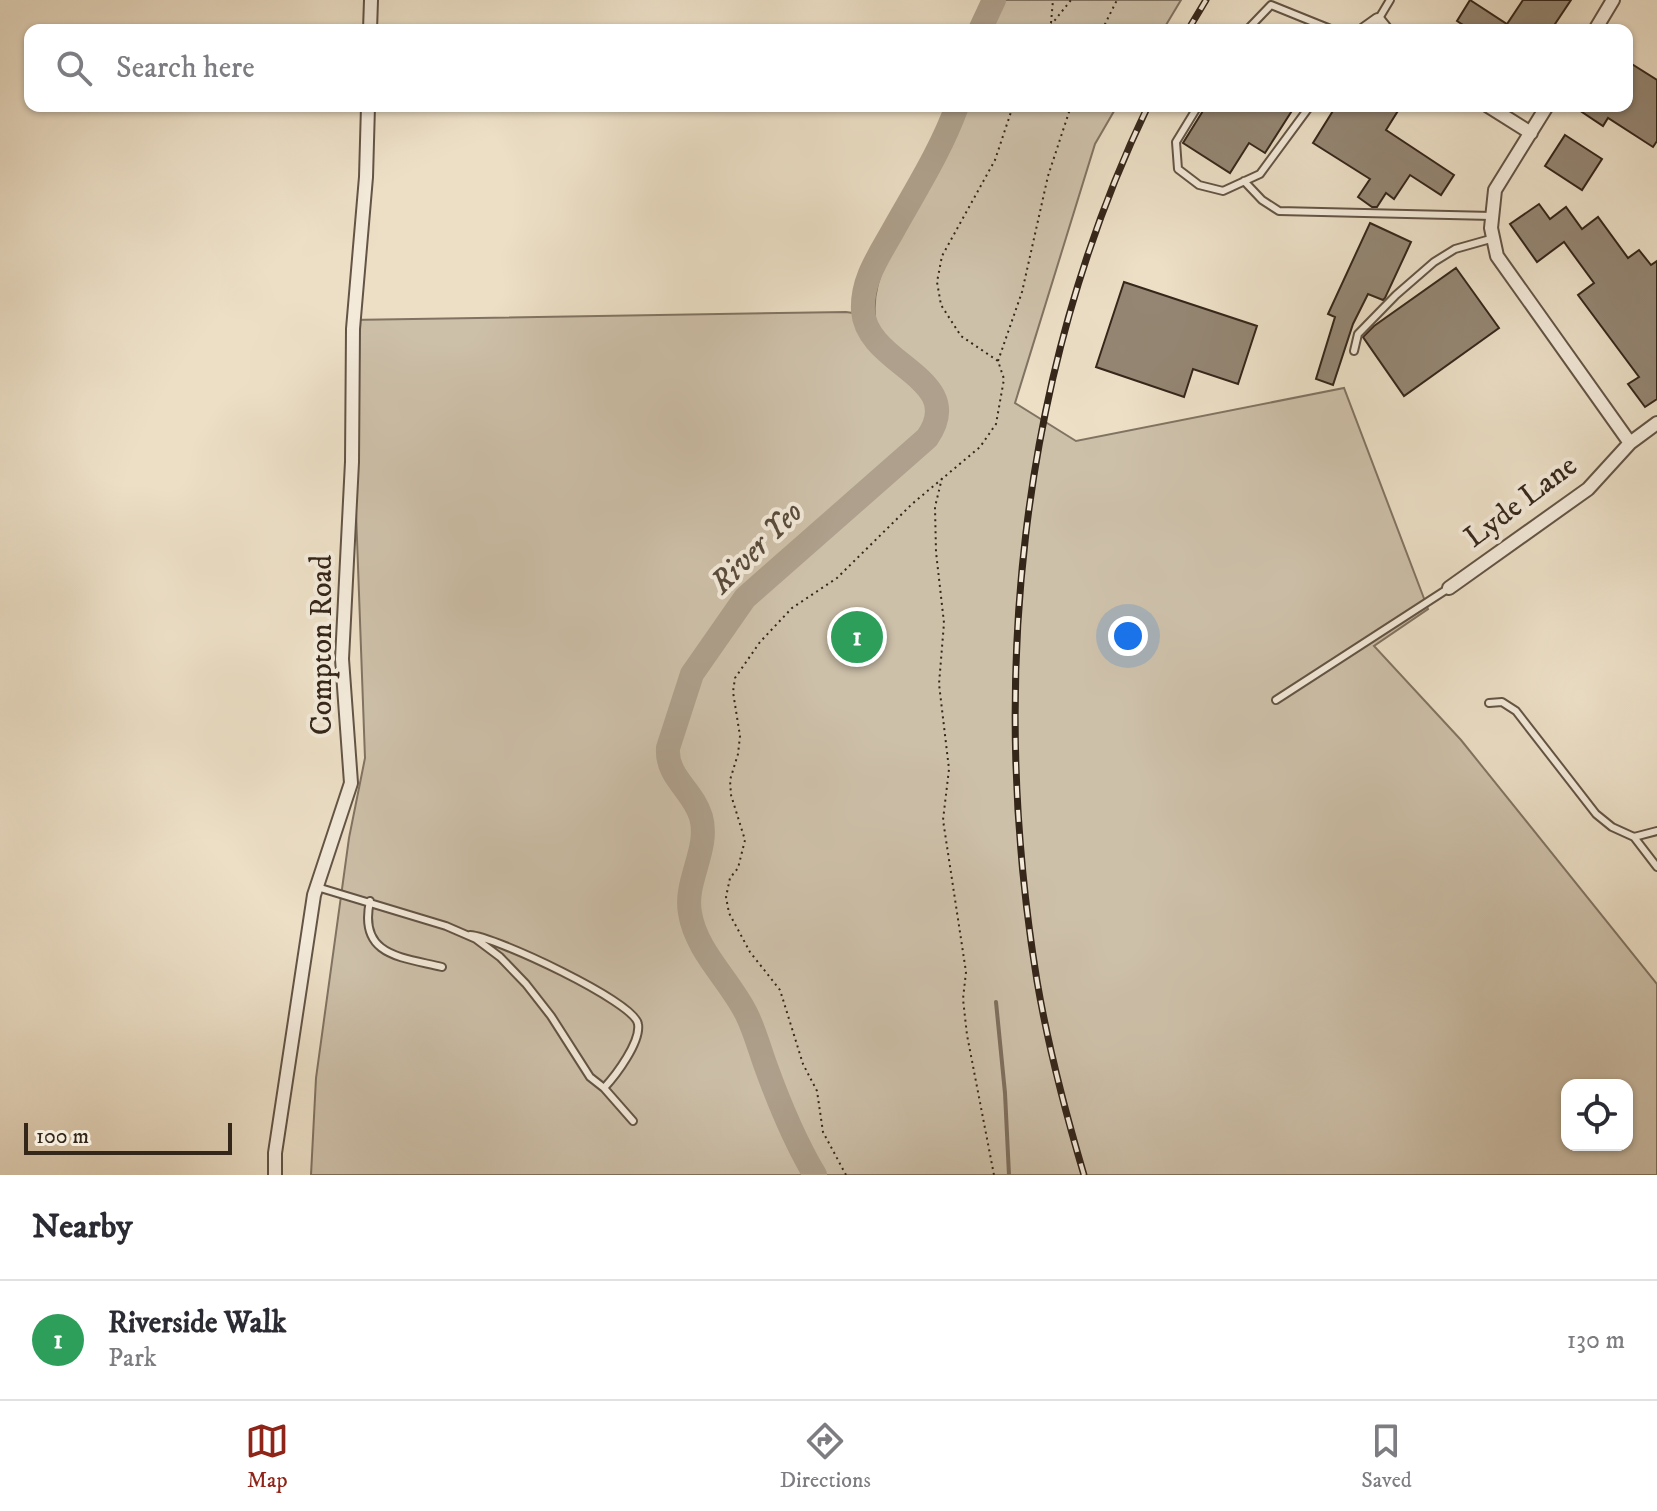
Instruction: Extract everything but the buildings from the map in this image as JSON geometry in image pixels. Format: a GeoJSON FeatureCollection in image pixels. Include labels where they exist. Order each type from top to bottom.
{"type":"FeatureCollection","features":[{"type":"Feature","properties":{"kind":"street"},"geometry":{"type":"LineString","coordinates":[[370,24],[371,0]]}},
{"type":"Feature","properties":{"kind":"street"},"geometry":{"type":"LineString","coordinates":[[1599,24],[1613,0]]}},
{"type":"Feature","properties":{"kind":"street","name":"Compton Road"},"geometry":{"type":"LineString","coordinates":[[275,1175],[275,1153],[317,887],[351,783],[342,659],[352,462],[353,329],[366,177],[368,112]]}},
{"type":"Feature","properties":{"kind":"street"},"geometry":{"type":"LineString","coordinates":[[1498,112],[1531,133]]}},
{"type":"Feature","properties":{"kind":"street"},"geometry":{"type":"LineString","coordinates":[[1543,112],[1495,190],[1492,216],[1497,256],[1630,443]]}},
{"type":"Feature","properties":{"kind":"street","name":"Lyde Lane"},"geometry":{"type":"LineString","coordinates":[[1449,588],[1588,489],[1630,443],[1657,423]]}},
{"type":"Feature","properties":{"kind":"lane"},"geometry":{"type":"LineString","coordinates":[[1382,24],[1390,0]]}},
{"type":"Feature","properties":{"kind":"lane"},"geometry":{"type":"LineString","coordinates":[[1253,24],[1271,5],[1318,24]]}},
{"type":"Feature","properties":{"kind":"lane"},"geometry":{"type":"LineString","coordinates":[[1194,112],[1176,142],[1178,169],[1199,185],[1223,191],[1260,174],[1306,112]]}},
{"type":"Feature","properties":{"kind":"lane"},"geometry":{"type":"LineString","coordinates":[[1244,181],[1262,200],[1279,211],[1492,216]]}},
{"type":"Feature","properties":{"kind":"lane"},"geometry":{"type":"LineString","coordinates":[[1354,351],[1358,334],[1434,262],[1455,249],[1494,238]]}},
{"type":"Feature","properties":{"kind":"lane"},"geometry":{"type":"LineString","coordinates":[[1276,700],[1449,588]]}},
{"type":"Feature","properties":{"kind":"lane"},"geometry":{"type":"LineString","coordinates":[[1489,703],[1502,702],[1511,706],[1596,814],[1612,827],[1634,837],[1657,867]]}},
{"type":"Feature","properties":{"kind":"lane"},"geometry":{"type":"LineString","coordinates":[[1634,837],[1657,831]]}},
{"type":"Feature","properties":{"kind":"lane"},"geometry":{"type":"LineString","coordinates":[[317,887],[370,901],[476,939],[500,957],[526,984],[557,1023],[590,1077],[633,1121]]}},
{"type":"Feature","properties":{"kind":"lane"},"geometry":{"type":"LineString","coordinates":[[370,901],[366,919],[373,941],[393,955],[442,967]]}},
{"type":"Feature","properties":{"kind":"lane"},"geometry":{"type":"LineString","coordinates":[[464,934],[480,935],[521,951],[607,997],[636,1017],[639,1024],[628,1055],[604,1088]]}},
{"type":"Feature","properties":{"kind":"path"},"geometry":{"type":"LineString","coordinates":[[1051,23],[1053,0]]}},
{"type":"Feature","properties":{"kind":"path"},"geometry":{"type":"LineString","coordinates":[[1051,23],[1071,0]]}},
{"type":"Feature","properties":{"kind":"path"},"geometry":{"type":"LineString","coordinates":[[1105,24],[1117,0]]}},
{"type":"Feature","properties":{"kind":"path"},"geometry":{"type":"LineString","coordinates":[[846,1175],[823,1132],[817,1091],[803,1064],[780,990],[750,952],[729,913],[726,897],[730,878],[738,868],[745,840],[731,795],[730,780],[740,736],[733,692],[735,678],[760,642],[792,608],[837,578],[942,477],[980,447],[996,424],[1004,379],[998,361],[961,336],[941,305],[937,282],[942,256],[995,160],[1011,112]]}},
{"type":"Feature","properties":{"kind":"path"},"geometry":{"type":"LineString","coordinates":[[998,361],[1022,292],[1048,176],[1069,112]]}},
{"type":"Feature","properties":{"kind":"path"},"geometry":{"type":"LineString","coordinates":[[942,477],[935,507],[936,552],[944,623],[939,684],[949,769],[943,820],[966,972],[963,999],[967,1035],[994,1175]]}},
{"type":"Feature","properties":{"kind":"shaded area"},"geometry":{"type":"Polygon","coordinates":[[[1004,0],[1181,0],[1167,24],[994,24],[1004,0]]]}},
{"type":"Feature","properties":{"kind":"shaded area"},"geometry":{"type":"Polygon","coordinates":[[[965,112],[1114,112],[1095,144],[1015,403],[1076,441],[1344,388],[1428,609],[1374,646],[1461,740],[1657,984],[1657,1175],[311,1175],[316,1078],[349,838],[365,758],[349,320],[846,312],[875,316],[875,299],[885,263],[942,162],[965,112]]]}},
{"type":"Feature","properties":{"kind":"waterway","name":"River Yeo"},"geometry":{"type":"LineString","coordinates":[[983,24],[994,0]]}},
{"type":"Feature","properties":{"kind":"waterway","name":"River Yeo"},"geometry":{"type":"LineString","coordinates":[[815,1175],[787,1121],[746,1013],[693,927],[690,889],[703,829],[697,807],[671,767],[668,748],[692,674],[745,598],[927,438],[936,418],[935,401],[926,386],[881,346],[869,330],[863,299],[873,267],[937,152],[955,112]]}},
{"type":"Feature","properties":{"kind":"waterway"},"geometry":{"type":"LineString","coordinates":[[996,1002],[1009,1175]]}},
{"type":"Feature","properties":{"kind":"railway"},"geometry":{"type":"LineString","coordinates":[[1192,24],[1206,0]]}},
{"type":"Feature","properties":{"kind":"railway"},"geometry":{"type":"LineString","coordinates":[[1084,1175],[1058,1078],[1037,981],[1023,870],[1016,758],[1017,646],[1026,534],[1043,424],[1069,316],[1104,209],[1145,112]]}},
{"type":"Feature","properties":{"kind":"place","name":"Riverside Walk"},"geometry":{"type":"Point","coordinates":[857,637]}}]}
